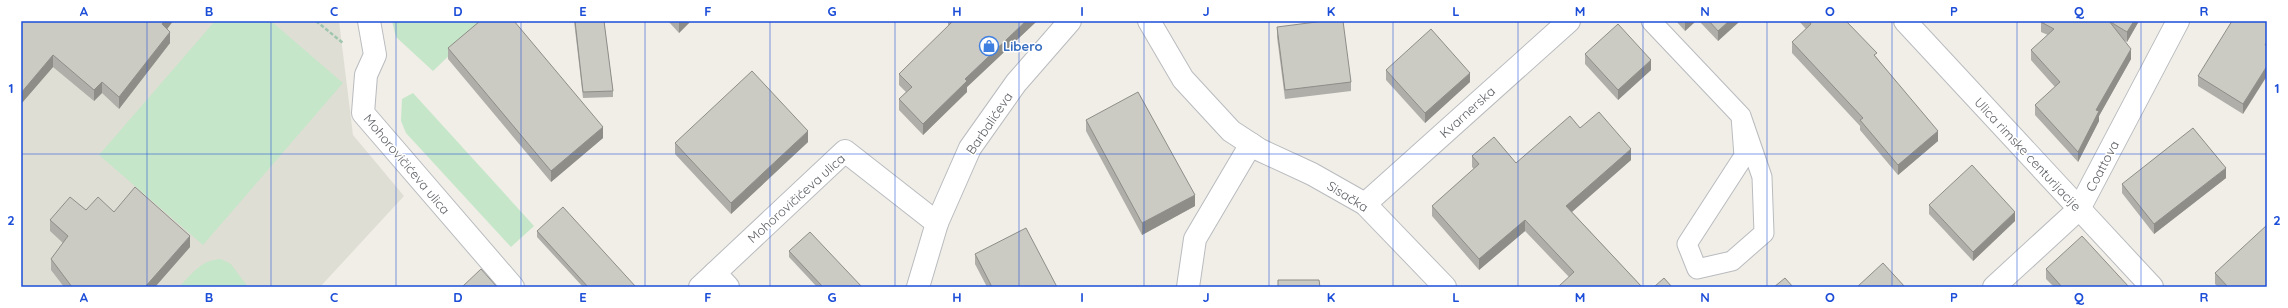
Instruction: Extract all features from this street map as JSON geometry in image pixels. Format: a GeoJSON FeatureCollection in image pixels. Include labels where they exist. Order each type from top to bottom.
{"type":"FeatureCollection","features":[{"type":"Feature","properties":{"kind":"street","name":"Mohorovičićeva ulica"},"geometry":{"type":"LineString","coordinates":[[369,21],[375,55],[366,75],[363,113],[513,287]]}},
{"type":"Feature","properties":{"kind":"street","name":"Barbalićeva"},"geometry":{"type":"LineString","coordinates":[[918,287],[937,223],[970,148],[1016,83],[1070,21]]}},
{"type":"Feature","properties":{"kind":"street","name":"Sisačka"},"geometry":{"type":"LineString","coordinates":[[1149,21],[1183,79],[1231,131],[1251,144],[1366,204],[1445,287]]}},
{"type":"Feature","properties":{"kind":"street","name":"Kvarnerska"},"geometry":{"type":"LineString","coordinates":[[1366,204],[1569,21]]}},
{"type":"Feature","properties":{"kind":"street","name":"Ulica rimske centurijacije"},"geometry":{"type":"LineString","coordinates":[[1905,21],[2152,287]]}},
{"type":"Feature","properties":{"kind":"street","name":"Coattova"},"geometry":{"type":"LineString","coordinates":[[1994,287],[2079,209],[2178,21]]}},
{"type":"Feature","properties":{"kind":"street"},"geometry":{"type":"LineString","coordinates":[[1188,287],[1195,239],[1251,144]]}},
{"type":"Feature","properties":{"kind":"street","name":"Mohorovičićeva ulica"},"geometry":{"type":"LineString","coordinates":[[715,282],[845,151],[937,223]]}},
{"type":"Feature","properties":{"kind":"lane"},"geometry":{"type":"LineString","coordinates":[[1651,21],[1740,116],[1762,177],[1764,233],[1732,261],[1697,269],[1687,244],[1744,156],[1740,116]]}},
{"type":"Feature","properties":{"kind":"path"},"geometry":{"type":"LineString","coordinates":[[316,21],[347,46]]}},
{"type":"Feature","properties":{"kind":"shaded area"},"geometry":{"type":"Polygon","coordinates":[[[21,21],[339,21],[353,135],[404,196],[320,287],[21,287],[21,21]]]}},
{"type":"Feature","properties":{"kind":"green space"},"geometry":{"type":"Polygon","coordinates":[[[215,21],[271,21],[343,83],[203,245],[99,155],[215,21]]]}},
{"type":"Feature","properties":{"kind":"green space"},"geometry":{"type":"Polygon","coordinates":[[[392,21],[485,21],[433,71],[396,37],[392,21]]]}},
{"type":"Feature","properties":{"kind":"green space"},"geometry":{"type":"Polygon","coordinates":[[[413,93],[534,226],[511,247],[406,133],[401,121],[402,99],[413,93]]]}},
{"type":"Feature","properties":{"kind":"green space"},"geometry":{"type":"Polygon","coordinates":[[[221,259],[231,264],[248,287],[179,287],[198,268],[208,262],[221,259]]]}},
{"type":"Feature","properties":{"kind":"building"},"geometry":{"type":"Polygon","coordinates":[[[21,21],[164,21],[162,24],[170,32],[119,97],[102,82],[94,90],[53,55],[21,93],[21,21]]]}},
{"type":"Feature","properties":{"kind":"building"},"geometry":{"type":"Polygon","coordinates":[[[480,21],[514,21],[603,127],[551,171],[448,48],[480,21]]]}},
{"type":"Feature","properties":{"kind":"building"},"geometry":{"type":"Polygon","coordinates":[[[575,21],[604,21],[613,91],[583,92],[575,21]]]}},
{"type":"Feature","properties":{"kind":"building"},"geometry":{"type":"Polygon","coordinates":[[[953,21],[1026,21],[965,79],[967,81],[923,124],[899,99],[912,87],[899,74],[953,21]]]}},
{"type":"Feature","properties":{"kind":"building"},"geometry":{"type":"Polygon","coordinates":[[[1324,21],[1343,21],[1351,82],[1285,90],[1277,27],[1324,21]]]}},
{"type":"Feature","properties":{"kind":"building"},"geometry":{"type":"Polygon","coordinates":[[[1709,21],[1729,21],[1718,31],[1709,21]]]}},
{"type":"Feature","properties":{"kind":"building"},"geometry":{"type":"Polygon","coordinates":[[[1809,21],[1846,21],[1877,53],[1874,55],[1938,131],[1898,165],[1860,120],[1863,118],[1792,42],[1811,24],[1809,21]]]}},
{"type":"Feature","properties":{"kind":"building"},"geometry":{"type":"Polygon","coordinates":[[[2109,21],[2131,49],[2096,110],[2099,111],[2078,152],[2035,105],[2060,82],[2031,50],[2054,29],[2041,22],[2109,21]]]}},
{"type":"Feature","properties":{"kind":"building"},"geometry":{"type":"Polygon","coordinates":[[[2109,21],[2134,21],[2127,32],[2109,21]]]}},
{"type":"Feature","properties":{"kind":"building"},"geometry":{"type":"Polygon","coordinates":[[[2232,21],[2267,21],[2267,42],[2265,45],[2267,46],[2267,66],[2243,104],[2198,76],[2232,21]]]}},
{"type":"Feature","properties":{"kind":"building"},"geometry":{"type":"Polygon","coordinates":[[[1618,24],[1651,60],[1618,90],[1585,54],[1618,24]]]}},
{"type":"Feature","properties":{"kind":"building"},"geometry":{"type":"Polygon","coordinates":[[[1431,29],[1470,73],[1425,113],[1386,70],[1431,29]]]}},
{"type":"Feature","properties":{"kind":"building"},"geometry":{"type":"Polygon","coordinates":[[[752,71],[808,131],[731,203],[675,143],[752,71]]]}},
{"type":"Feature","properties":{"kind":"building"},"geometry":{"type":"Polygon","coordinates":[[[1138,92],[1195,195],[1142,223],[1086,120],[1138,92]]]}},
{"type":"Feature","properties":{"kind":"building"},"geometry":{"type":"Polygon","coordinates":[[[1599,112],[1631,149],[1566,206],[1642,287],[1558,287],[1574,272],[1525,220],[1479,259],[1432,206],[1479,164],[1472,156],[1494,137],[1516,163],[1570,116],[1580,128],[1599,112]]]}},
{"type":"Feature","properties":{"kind":"building"},"geometry":{"type":"Polygon","coordinates":[[[2193,128],[2226,168],[2154,224],[2122,184],[2193,128]]]}},
{"type":"Feature","properties":{"kind":"building"},"geometry":{"type":"Polygon","coordinates":[[[1972,165],[2015,212],[1973,252],[1929,205],[1972,165]]]}},
{"type":"Feature","properties":{"kind":"building"},"geometry":{"type":"Polygon","coordinates":[[[135,187],[190,236],[145,287],[72,287],[51,259],[68,236],[50,220],[70,197],[86,210],[98,197],[114,212],[135,187]]]}},
{"type":"Feature","properties":{"kind":"building"},"geometry":{"type":"Polygon","coordinates":[[[563,207],[636,287],[588,287],[537,231],[563,207]]]}},
{"type":"Feature","properties":{"kind":"building"},"geometry":{"type":"Polygon","coordinates":[[[2267,225],[2267,287],[2228,287],[2215,273],[2267,225]]]}},
{"type":"Feature","properties":{"kind":"building"},"geometry":{"type":"Polygon","coordinates":[[[1026,228],[1057,287],[992,287],[975,254],[1026,228]]]}},
{"type":"Feature","properties":{"kind":"building"},"geometry":{"type":"Polygon","coordinates":[[[810,232],[862,287],[823,287],[789,251],[810,232]]]}},
{"type":"Feature","properties":{"kind":"building"},"geometry":{"type":"Polygon","coordinates":[[[2082,236],[2129,287],[2062,287],[2046,269],[2082,236]]]}},
{"type":"Feature","properties":{"kind":"building"},"geometry":{"type":"Polygon","coordinates":[[[1883,263],[1905,287],[1857,287],[1883,263]]]}},
{"type":"Feature","properties":{"kind":"building"},"geometry":{"type":"Polygon","coordinates":[[[481,269],[497,287],[462,287],[481,269]]]}},
{"type":"Feature","properties":{"kind":"building"},"geometry":{"type":"Polygon","coordinates":[[[1664,278],[1672,287],[1654,287],[1664,278]]]}},
{"type":"Feature","properties":{"kind":"building"},"geometry":{"type":"Polygon","coordinates":[[[1785,278],[1793,287],[1774,287],[1785,278]]]}},
{"type":"Feature","properties":{"kind":"building"},"geometry":{"type":"Polygon","coordinates":[[[1278,280],[1319,280],[1320,287],[1278,287],[1278,280]]]}},
{"type":"Feature","properties":{"kind":"place","name":"Libero"},"geometry":{"type":"Point","coordinates":[989,46]}}]}
